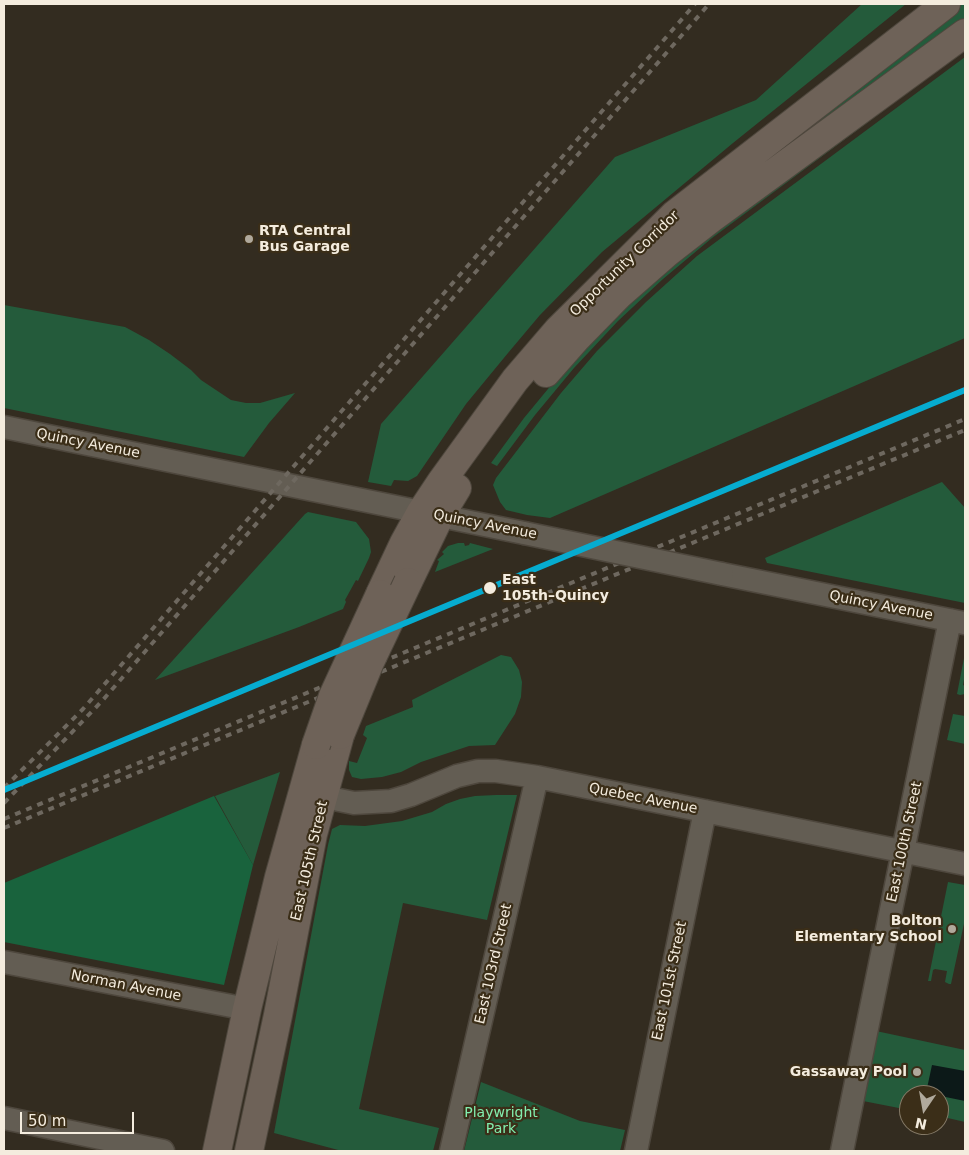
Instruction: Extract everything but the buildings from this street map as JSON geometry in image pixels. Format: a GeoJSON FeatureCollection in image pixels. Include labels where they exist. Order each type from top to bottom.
{"type":"FeatureCollection","features":[{"type":"Feature","properties":{"kind":"main road","name":"Opportunity Corridor"},"geometry":{"type":"LineString","coordinates":[[408,582],[431,514],[464,450],[515,380],[558,330],[675,214],[946,4]]}},
{"type":"Feature","properties":{"kind":"main road","name":"Opportunity Corridor"},"geometry":{"type":"LineString","coordinates":[[380,594],[398,554],[431,514],[460,484],[503,424],[576,338],[619,295],[666,253],[712,218],[965,34]]}},
{"type":"Feature","properties":{"kind":"main road","name":"East 105th Street"},"geometry":{"type":"LineString","coordinates":[[217,1151],[247,1009],[279,877],[328,740],[370,662],[408,582]]}},
{"type":"Feature","properties":{"kind":"main road","name":"East 105th Street"},"geometry":{"type":"LineString","coordinates":[[249,1151],[278,1016],[305,871],[324,797],[333,696],[380,594]]}},
{"type":"Feature","properties":{"kind":"street","name":"Quincy Avenue"},"geometry":{"type":"LineString","coordinates":[[4,427],[958,622]]}},
{"type":"Feature","properties":{"kind":"street","name":"East 100th Street"},"geometry":{"type":"LineString","coordinates":[[842,1151],[903,852],[958,622]]}},
{"type":"Feature","properties":{"kind":"street","name":"Quebec Avenue"},"geometry":{"type":"LineString","coordinates":[[324,797],[354,803],[391,801],[457,776],[478,771],[496,771],[536,777],[965,864]]}},
{"type":"Feature","properties":{"kind":"street","name":"East 103rd Street"},"geometry":{"type":"LineString","coordinates":[[451,1151],[536,777]]}},
{"type":"Feature","properties":{"kind":"street","name":"East 101st Street"},"geometry":{"type":"LineString","coordinates":[[636,1151],[705,811]]}},
{"type":"Feature","properties":{"kind":"street","name":"Norman Avenue"},"geometry":{"type":"LineString","coordinates":[[4,962],[247,1009]]}},
{"type":"Feature","properties":{"kind":"street"},"geometry":{"type":"LineString","coordinates":[[4,1118],[163,1151]]}},
{"type":"Feature","properties":{"kind":"green space"},"geometry":{"type":"Polygon","coordinates":[[[862,4],[906,4],[733,143],[602,252],[540,315],[508,353],[466,404],[417,476],[408,481],[394,480],[391,486],[368,482],[381,424],[615,157],[756,100],[862,4]]]}},
{"type":"Feature","properties":{"kind":"green space"},"geometry":{"type":"Polygon","coordinates":[[[960,4],[965,4],[965,21],[754,176],[747,172],[960,4]]]}},
{"type":"Feature","properties":{"kind":"green space"},"geometry":{"type":"Polygon","coordinates":[[[965,42],[965,50],[712,238],[663,279],[618,321],[574,368],[535,415],[497,466],[491,463],[524,418],[576,355],[672,262],[965,42]]]}},
{"type":"Feature","properties":{"kind":"green space"},"geometry":{"type":"Polygon","coordinates":[[[965,57],[965,338],[550,518],[506,510],[500,502],[493,485],[496,478],[561,393],[597,351],[646,302],[697,256],[965,57]]]}},
{"type":"Feature","properties":{"kind":"green space"},"geometry":{"type":"Polygon","coordinates":[[[4,305],[125,327],[170,354],[201,380],[231,400],[260,403],[295,393],[269,423],[244,457],[4,408],[4,305]]]}},
{"type":"Feature","properties":{"kind":"green space"},"geometry":{"type":"Polygon","coordinates":[[[942,482],[965,508],[965,603],[767,563],[765,558],[942,482]]]}},
{"type":"Feature","properties":{"kind":"green space"},"geometry":{"type":"Polygon","coordinates":[[[308,512],[356,522],[369,539],[371,552],[369,558],[358,581],[356,580],[345,600],[343,609],[155,680],[305,514],[308,512]]]}},
{"type":"Feature","properties":{"kind":"green space"},"geometry":{"type":"Polygon","coordinates":[[[464,543],[465,546],[470,543],[493,549],[435,572],[439,561],[437,560],[444,554],[442,552],[448,546],[464,543]]]}},
{"type":"Feature","properties":{"kind":"green space"},"geometry":{"type":"Polygon","coordinates":[[[965,653],[963,685],[965,686],[965,694],[960,695],[957,694],[965,653]]]}},
{"type":"Feature","properties":{"kind":"green space"},"geometry":{"type":"Polygon","coordinates":[[[501,655],[511,657],[519,670],[522,682],[521,697],[515,714],[495,745],[469,746],[421,762],[401,772],[382,777],[361,779],[352,777],[349,770],[349,761],[357,763],[367,738],[363,735],[366,726],[413,707],[412,700],[501,655]]]}},
{"type":"Feature","properties":{"kind":"green space"},"geometry":{"type":"Polygon","coordinates":[[[953,714],[965,716],[965,744],[947,740],[953,714]]]}},
{"type":"Feature","properties":{"kind":"green space"},"geometry":{"type":"Polygon","coordinates":[[[280,772],[253,865],[215,796],[280,772]]]}},
{"type":"Feature","properties":{"kind":"green space"},"geometry":{"type":"Polygon","coordinates":[[[517,795],[487,920],[403,903],[359,1109],[439,1128],[433,1151],[342,1151],[274,1133],[332,829],[340,825],[365,826],[402,821],[432,812],[460,799],[517,795]]]}},
{"type":"Feature","properties":{"kind":"green space"},"geometry":{"type":"Polygon","coordinates":[[[214,796],[253,865],[224,985],[4,942],[4,883],[214,796]]]}},
{"type":"Feature","properties":{"kind":"green space"},"geometry":{"type":"Polygon","coordinates":[[[948,882],[965,885],[965,919],[951,984],[945,982],[947,971],[935,969],[933,970],[931,981],[928,981],[948,882]]]}},
{"type":"Feature","properties":{"kind":"green space","name":"Gassaway Pool"},"geometry":{"type":"Polygon","coordinates":[[[876,1031],[965,1050],[965,1122],[949,1118],[949,1085],[899,1085],[899,1108],[863,1101],[876,1031]]]}},
{"type":"Feature","properties":{"kind":"green space","name":"Playwright Park"},"geometry":{"type":"Polygon","coordinates":[[[481,1082],[580,1121],[625,1130],[620,1151],[464,1151],[481,1082]]]}},
{"type":"Feature","properties":{"kind":"shaded area"},"geometry":{"type":"Polygon","coordinates":[[[932,1065],[965,1071],[965,1101],[949,1098],[949,1085],[928,1085],[932,1065]]]}},
{"type":"Feature","properties":{"kind":"railway"},"geometry":{"type":"LineString","coordinates":[[4,788],[83,709],[695,4]]}},
{"type":"Feature","properties":{"kind":"railway"},"geometry":{"type":"LineString","coordinates":[[4,803],[102,701],[709,4]]}},
{"type":"Feature","properties":{"kind":"railway"},"geometry":{"type":"LineString","coordinates":[[4,819],[965,419]]}},
{"type":"Feature","properties":{"kind":"railway"},"geometry":{"type":"LineString","coordinates":[[4,828],[965,430]]}},
{"type":"Feature","properties":{"kind":"transit line"},"geometry":{"type":"LineString","coordinates":[[4,790],[965,390]]}},
{"type":"Feature","properties":{"kind":"place","name":"RTA Central Bus Garage"},"geometry":{"type":"Point","coordinates":[249,239]}},
{"type":"Feature","properties":{"kind":"place","name":"East 105th–Quincy"},"geometry":{"type":"Point","coordinates":[490,588]}},
{"type":"Feature","properties":{"kind":"place","name":"Bolton Elementary School"},"geometry":{"type":"Point","coordinates":[952,929]}},
{"type":"Feature","properties":{"kind":"place","name":"Gassaway Pool"},"geometry":{"type":"Point","coordinates":[917,1072]}}]}
